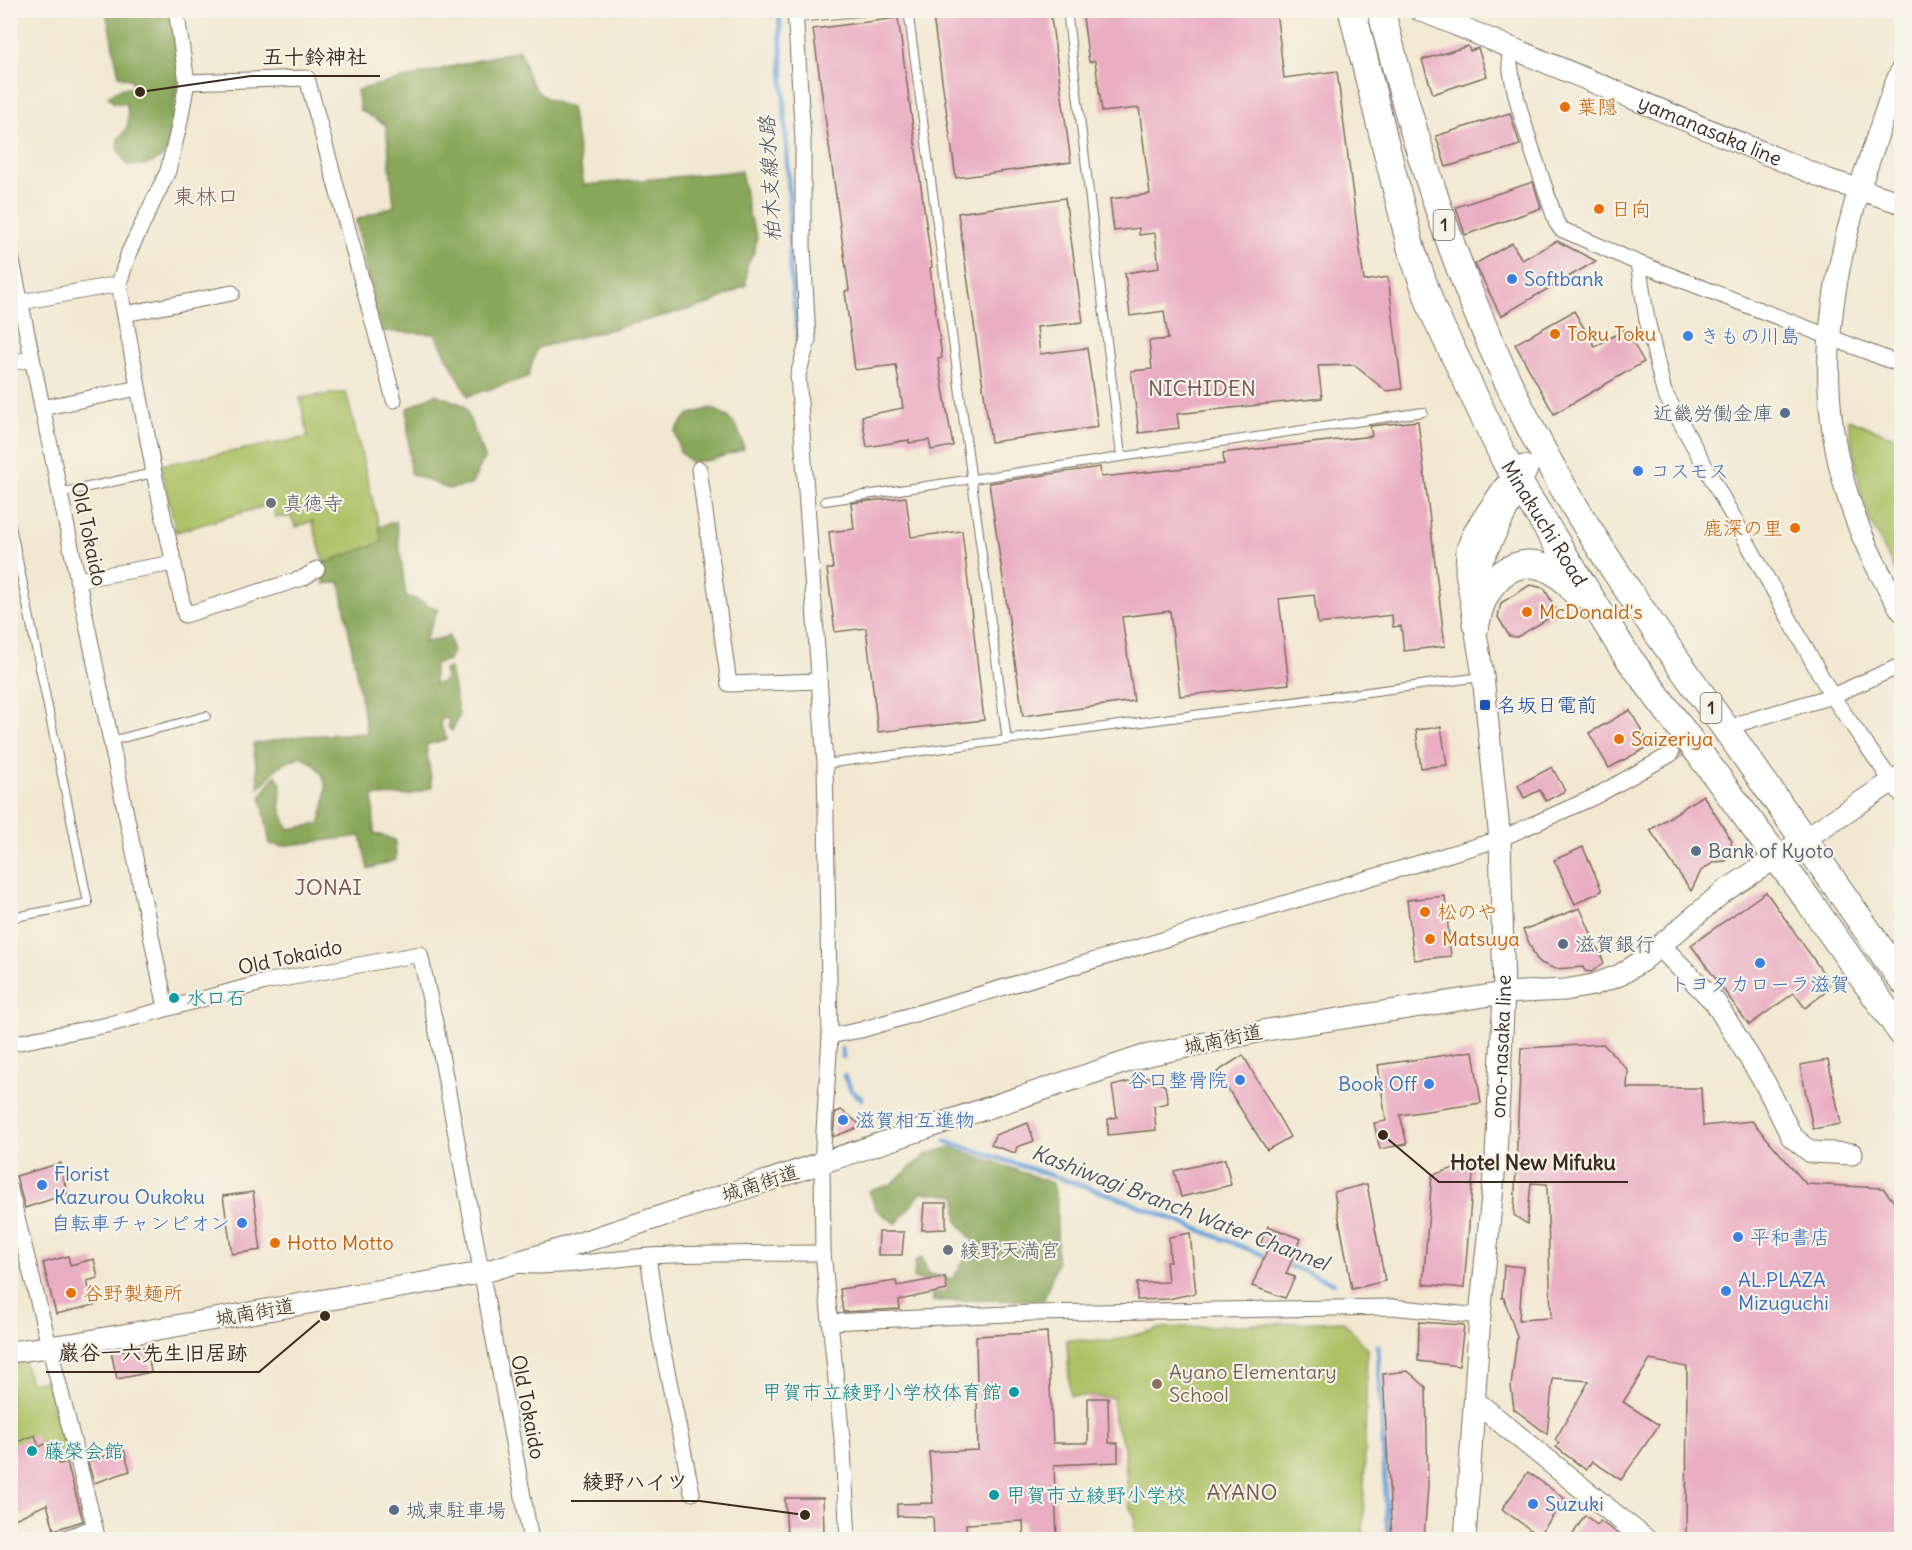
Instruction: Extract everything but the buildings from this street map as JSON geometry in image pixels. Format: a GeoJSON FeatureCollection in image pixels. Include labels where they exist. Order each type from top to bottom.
{"type":"FeatureCollection","features":[{"type":"Feature","properties":{"kind":"highway","name":"Minakuchi Road"},"geometry":{"type":"LineString","coordinates":[[1352,10],[1411,248],[1433,311],[1512,471],[1625,653],[1776,857],[1902,1033]]}},
{"type":"Feature","properties":{"kind":"highway","name":"Minakuchi Road"},"geometry":{"type":"LineString","coordinates":[[1381,10],[1419,148],[1453,253],[1504,374],[1570,499],[1614,571],[1902,980]]}},
{"type":"Feature","properties":{"kind":"highway"},"geometry":{"type":"LineString","coordinates":[[1453,253],[1451,264],[1463,306],[1493,374],[1528,444],[1528,458],[1512,471],[1474,570],[1477,615]]}},
{"type":"Feature","properties":{"kind":"highway"},"geometry":{"type":"LineString","coordinates":[[1477,615],[1485,591],[1495,578],[1506,571],[1522,564],[1554,570],[1567,580],[1625,653]]}},
{"type":"Feature","properties":{"kind":"street"},"geometry":{"type":"LineString","coordinates":[[176,10],[187,82],[168,171],[129,252],[119,284],[154,473],[184,615],[303,578],[316,569]]}},
{"type":"Feature","properties":{"kind":"street","name":"yamanasaka line"},"geometry":{"type":"LineString","coordinates":[[1420,10],[1829,180],[1902,203]]}},
{"type":"Feature","properties":{"kind":"street"},"geometry":{"type":"LineString","coordinates":[[795,14],[803,140],[803,246],[808,339],[798,375],[825,764],[830,1036],[822,1163],[823,1253],[846,1490],[848,1539]]}},
{"type":"Feature","properties":{"kind":"street"},"geometry":{"type":"LineString","coordinates":[[1510,46],[1508,58],[1514,81],[1556,222],[1568,233],[1638,263],[1830,335],[1902,365]]}},
{"type":"Feature","properties":{"kind":"street"},"geometry":{"type":"LineString","coordinates":[[1902,69],[1888,97],[1839,260],[1830,335],[1830,414],[1840,472],[1857,529],[1877,573],[1902,611]]}},
{"type":"Feature","properties":{"kind":"street"},"geometry":{"type":"LineString","coordinates":[[187,82],[307,78],[394,400]]}},
{"type":"Feature","properties":{"kind":"street","name":"Old Tokaido"},"geometry":{"type":"LineString","coordinates":[[10,252],[166,1008],[266,982],[420,954],[436,1027],[531,1539]]}},
{"type":"Feature","properties":{"kind":"street"},"geometry":{"type":"LineString","coordinates":[[1638,263],[1647,320],[1664,392],[1832,696],[1898,784]]}},
{"type":"Feature","properties":{"kind":"street"},"geometry":{"type":"LineString","coordinates":[[21,302],[119,284]]}},
{"type":"Feature","properties":{"kind":"street"},"geometry":{"type":"LineString","coordinates":[[125,314],[232,294]]}},
{"type":"Feature","properties":{"kind":"street"},"geometry":{"type":"LineString","coordinates":[[10,363],[32,359]]}},
{"type":"Feature","properties":{"kind":"street"},"geometry":{"type":"LineString","coordinates":[[42,408],[138,388]]}},
{"type":"Feature","properties":{"kind":"street"},"geometry":{"type":"LineString","coordinates":[[699,469],[729,684],[819,681]]}},
{"type":"Feature","properties":{"kind":"street"},"geometry":{"type":"LineString","coordinates":[[77,580],[174,563]]}},
{"type":"Feature","properties":{"kind":"street","name":"ono-nasaka line"},"geometry":{"type":"LineString","coordinates":[[1465,1539],[1480,1316],[1496,1156],[1503,993],[1500,838],[1477,615]]}},
{"type":"Feature","properties":{"kind":"street"},"geometry":{"type":"LineString","coordinates":[[1741,723],[1832,696],[1902,665]]}},
{"type":"Feature","properties":{"kind":"street"},"geometry":{"type":"LineString","coordinates":[[830,1036],[861,1030],[1500,838],[1594,797],[1671,754]]}},
{"type":"Feature","properties":{"kind":"street","name":"城南街道"},"geometry":{"type":"LineString","coordinates":[[10,1352],[481,1273],[1144,1056],[1267,1030],[1503,993],[1565,990],[1593,985],[1620,975],[1661,947],[1722,893],[1804,839],[1898,784]]}},
{"type":"Feature","properties":{"kind":"street"},"geometry":{"type":"LineString","coordinates":[[1661,947],[1715,1002],[1765,1083],[1792,1137],[1811,1152],[1852,1154]]}},
{"type":"Feature","properties":{"kind":"street"},"geometry":{"type":"LineString","coordinates":[[10,1044],[107,1025],[166,1008]]}},
{"type":"Feature","properties":{"kind":"street"},"geometry":{"type":"LineString","coordinates":[[10,1190],[14,1219],[96,1533],[60,1539]]}},
{"type":"Feature","properties":{"kind":"street"},"geometry":{"type":"LineString","coordinates":[[511,1265],[539,1267],[648,1257],[733,1253],[823,1253]]}},
{"type":"Feature","properties":{"kind":"street"},"geometry":{"type":"LineString","coordinates":[[648,1257],[660,1337],[692,1493]]}},
{"type":"Feature","properties":{"kind":"street"},"geometry":{"type":"LineString","coordinates":[[830,1322],[1032,1313],[1392,1307],[1480,1316]]}},
{"type":"Feature","properties":{"kind":"street"},"geometry":{"type":"LineString","coordinates":[[1476,1402],[1646,1539]]}},
{"type":"Feature","properties":{"kind":"lane"},"geometry":{"type":"LineString","coordinates":[[795,14],[880,10]]}},
{"type":"Feature","properties":{"kind":"lane"},"geometry":{"type":"LineString","coordinates":[[908,10],[1007,740]]}},
{"type":"Feature","properties":{"kind":"lane"},"geometry":{"type":"LineString","coordinates":[[1067,10],[1121,456]]}},
{"type":"Feature","properties":{"kind":"lane"},"geometry":{"type":"LineString","coordinates":[[825,501],[1423,412]]}},
{"type":"Feature","properties":{"kind":"lane"},"geometry":{"type":"LineString","coordinates":[[60,493],[154,473]]}},
{"type":"Feature","properties":{"kind":"lane"},"geometry":{"type":"LineString","coordinates":[[10,520],[88,903],[10,918]]}},
{"type":"Feature","properties":{"kind":"lane"},"geometry":{"type":"LineString","coordinates":[[825,764],[1483,676]]}},
{"type":"Feature","properties":{"kind":"lane"},"geometry":{"type":"LineString","coordinates":[[111,741],[206,716]]}},
{"type":"Feature","properties":{"kind":"green space"},"geometry":{"type":"Polygon","coordinates":[[[106,11],[172,11],[179,76],[168,149],[160,158],[150,163],[127,165],[117,148],[118,139],[128,123],[127,108],[126,103],[114,103],[108,96],[121,88],[133,88],[132,80],[119,76],[106,11]]]}},
{"type":"Feature","properties":{"kind":"green space"},"geometry":{"type":"Polygon","coordinates":[[[520,50],[535,88],[548,99],[571,107],[584,185],[741,171],[749,215],[757,236],[754,253],[747,265],[746,285],[710,304],[537,348],[528,377],[468,396],[435,334],[378,331],[356,220],[394,206],[386,125],[360,110],[357,90],[520,50]]]}},
{"type":"Feature","properties":{"kind":"green space","name":"真徳寺"},"geometry":{"type":"Polygon","coordinates":[[[346,392],[383,542],[324,563],[312,521],[296,527],[291,517],[276,517],[272,504],[176,532],[161,465],[308,437],[300,398],[346,392]]]}},
{"type":"Feature","properties":{"kind":"green space"},"geometry":{"type":"Polygon","coordinates":[[[435,394],[464,405],[485,457],[471,485],[448,489],[410,473],[407,409],[435,394]]]}},
{"type":"Feature","properties":{"kind":"green space"},"geometry":{"type":"Polygon","coordinates":[[[711,408],[730,419],[740,434],[744,449],[711,460],[691,462],[680,452],[675,431],[688,415],[711,408]]]}},
{"type":"Feature","properties":{"kind":"green space"},"geometry":{"type":"Polygon","coordinates":[[[1848,419],[1901,440],[1901,584],[1871,522],[1861,494],[1848,419]]]}},
{"type":"Feature","properties":{"kind":"green space"},"geometry":{"type":"Polygon","coordinates":[[[396,521],[406,596],[438,609],[424,643],[449,636],[453,652],[448,660],[434,664],[434,685],[446,680],[444,670],[450,668],[459,716],[452,731],[448,727],[449,719],[442,718],[440,724],[447,739],[426,745],[432,787],[410,795],[373,796],[374,833],[395,840],[396,860],[368,869],[361,836],[281,846],[270,844],[261,796],[276,775],[281,784],[280,807],[288,829],[319,824],[325,803],[325,785],[318,769],[301,756],[279,766],[259,788],[253,744],[301,736],[367,733],[340,582],[324,584],[324,563],[382,542],[379,527],[396,521]]]}},
{"type":"Feature","properties":{"kind":"green space"},"geometry":{"type":"Polygon","coordinates":[[[951,1147],[1053,1183],[1057,1200],[1057,1262],[1044,1300],[933,1301],[929,1280],[914,1279],[915,1262],[922,1257],[928,1274],[953,1279],[974,1242],[957,1221],[957,1196],[922,1192],[896,1224],[876,1209],[869,1191],[890,1185],[927,1154],[951,1147]]]}},
{"type":"Feature","properties":{"kind":"green space"},"geometry":{"type":"Polygon","coordinates":[[[1343,1321],[1367,1348],[1363,1539],[1134,1539],[1135,1516],[1129,1506],[1124,1446],[1114,1420],[1113,1397],[1070,1396],[1067,1340],[1111,1341],[1163,1328],[1343,1321]]]}},
{"type":"Feature","properties":{"kind":"green space"},"geometry":{"type":"Polygon","coordinates":[[[24,1360],[30,1383],[46,1380],[65,1451],[60,1453],[62,1459],[11,1477],[10,1363],[24,1360]]]}},
{"type":"Feature","properties":{"kind":"waterway","name":"柏木支線水路"},"geometry":{"type":"LineString","coordinates":[[779,10],[789,192],[790,268],[799,345]]}},
{"type":"Feature","properties":{"kind":"waterway","name":"柏木支線水路"},"geometry":{"type":"LineString","coordinates":[[842,1049],[843,1057]]}},
{"type":"Feature","properties":{"kind":"waterway"},"geometry":{"type":"LineString","coordinates":[[844,1076],[852,1091],[862,1099]]}},
{"type":"Feature","properties":{"kind":"waterway","name":"Kashiwagi Branch Water Channel"},"geometry":{"type":"LineString","coordinates":[[946,1141],[1111,1195],[1271,1258]]}},
{"type":"Feature","properties":{"kind":"waterway","name":"Kashiwagi Branch Water Channel"},"geometry":{"type":"LineString","coordinates":[[1285,1264],[1334,1283]]}},
{"type":"Feature","properties":{"kind":"waterway"},"geometry":{"type":"LineString","coordinates":[[1378,1346],[1388,1540]]}},
{"type":"Feature","properties":{"kind":"tunnel"},"geometry":{"type":"LineString","coordinates":[[1671,754],[1733,727]]}},
{"type":"Feature","properties":{"kind":"place","name":"五十鈴神社"},"geometry":{"type":"Point","coordinates":[140,92]}},
{"type":"Feature","properties":{"kind":"place","name":"葉隠"},"geometry":{"type":"Point","coordinates":[1565,107]}},
{"type":"Feature","properties":{"kind":"place","name":"日向"},"geometry":{"type":"Point","coordinates":[1599,209]}},
{"type":"Feature","properties":{"kind":"place","name":"Softbank"},"geometry":{"type":"Point","coordinates":[1512,279]}},
{"type":"Feature","properties":{"kind":"place","name":"Toku Toku"},"geometry":{"type":"Point","coordinates":[1555,334]}},
{"type":"Feature","properties":{"kind":"place","name":"きもの川島"},"geometry":{"type":"Point","coordinates":[1688,336]}},
{"type":"Feature","properties":{"kind":"place","name":"近畿労働金庫"},"geometry":{"type":"Point","coordinates":[1785,413]}},
{"type":"Feature","properties":{"kind":"place","name":"コスモス"},"geometry":{"type":"Point","coordinates":[1638,471]}},
{"type":"Feature","properties":{"kind":"place","name":"真徳寺"},"geometry":{"type":"Point","coordinates":[271,503]}},
{"type":"Feature","properties":{"kind":"place","name":"鹿深の里"},"geometry":{"type":"Point","coordinates":[1795,528]}},
{"type":"Feature","properties":{"kind":"place","name":"McDonald's"},"geometry":{"type":"Point","coordinates":[1527,612]}},
{"type":"Feature","properties":{"kind":"place","name":"名坂日電前"},"geometry":{"type":"Point","coordinates":[1485,705]}},
{"type":"Feature","properties":{"kind":"place","name":"Saizeriya"},"geometry":{"type":"Point","coordinates":[1619,739]}},
{"type":"Feature","properties":{"kind":"place","name":"Bank of Kyoto"},"geometry":{"type":"Point","coordinates":[1696,851]}},
{"type":"Feature","properties":{"kind":"place","name":"松のや"},"geometry":{"type":"Point","coordinates":[1425,912]}},
{"type":"Feature","properties":{"kind":"place","name":"Matsuya"},"geometry":{"type":"Point","coordinates":[1430,939]}},
{"type":"Feature","properties":{"kind":"place","name":"滋賀銀行"},"geometry":{"type":"Point","coordinates":[1563,944]}},
{"type":"Feature","properties":{"kind":"place","name":"トヨタカローラ滋賀"},"geometry":{"type":"Point","coordinates":[1760,963]}},
{"type":"Feature","properties":{"kind":"place","name":"水口石"},"geometry":{"type":"Point","coordinates":[174,998]}},
{"type":"Feature","properties":{"kind":"place","name":"谷口整骨院"},"geometry":{"type":"Point","coordinates":[1240,1080]}},
{"type":"Feature","properties":{"kind":"place","name":"Book Off"},"geometry":{"type":"Point","coordinates":[1429,1084]}},
{"type":"Feature","properties":{"kind":"place","name":"滋賀相互進物"},"geometry":{"type":"Point","coordinates":[843,1120]}},
{"type":"Feature","properties":{"kind":"place","name":"Hotel New Mifuku"},"geometry":{"type":"Point","coordinates":[1383,1135]}},
{"type":"Feature","properties":{"kind":"place","name":"Florist Kazurou Oukoku"},"geometry":{"type":"Point","coordinates":[42,1185]}},
{"type":"Feature","properties":{"kind":"place","name":"自転車チャンピオン"},"geometry":{"type":"Point","coordinates":[242,1223]}},
{"type":"Feature","properties":{"kind":"place","name":"平和書店"},"geometry":{"type":"Point","coordinates":[1738,1237]}},
{"type":"Feature","properties":{"kind":"place","name":"Hotto Motto"},"geometry":{"type":"Point","coordinates":[275,1243]}},
{"type":"Feature","properties":{"kind":"place","name":"綾野天満宮"},"geometry":{"type":"Point","coordinates":[948,1250]}},
{"type":"Feature","properties":{"kind":"place","name":"AL.PLAZA Mizuguchi"},"geometry":{"type":"Point","coordinates":[1726,1291]}},
{"type":"Feature","properties":{"kind":"place","name":"谷野製麺所"},"geometry":{"type":"Point","coordinates":[71,1293]}},
{"type":"Feature","properties":{"kind":"place","name":"巌谷一六先生旧居跡"},"geometry":{"type":"Point","coordinates":[325,1316]}},
{"type":"Feature","properties":{"kind":"place","name":"Ayano Elementary School"},"geometry":{"type":"Point","coordinates":[1157,1384]}},
{"type":"Feature","properties":{"kind":"place","name":"甲賀市立綾野小学校体育館"},"geometry":{"type":"Point","coordinates":[1014,1392]}},
{"type":"Feature","properties":{"kind":"place","name":"藤榮会館"},"geometry":{"type":"Point","coordinates":[32,1451]}},
{"type":"Feature","properties":{"kind":"place","name":"甲賀市立綾野小学校"},"geometry":{"type":"Point","coordinates":[994,1495]}},
{"type":"Feature","properties":{"kind":"place","name":"Suzuki"},"geometry":{"type":"Point","coordinates":[1533,1504]}},
{"type":"Feature","properties":{"kind":"place","name":"城東駐車場"},"geometry":{"type":"Point","coordinates":[394,1510]}},
{"type":"Feature","properties":{"kind":"place","name":"綾野ハイツ"},"geometry":{"type":"Point","coordinates":[805,1515]}},
{"type":"Feature","properties":{"kind":"district","name":"東林口"},"geometry":{"type":"Point","coordinates":[206,196]}},
{"type":"Feature","properties":{"kind":"district","name":"NICHIDEN"},"geometry":{"type":"Point","coordinates":[1202,388]}},
{"type":"Feature","properties":{"kind":"district","name":"JONAI"},"geometry":{"type":"Point","coordinates":[328,887]}},
{"type":"Feature","properties":{"kind":"district","name":"AYANO"},"geometry":{"type":"Point","coordinates":[1242,1492]}}]}
